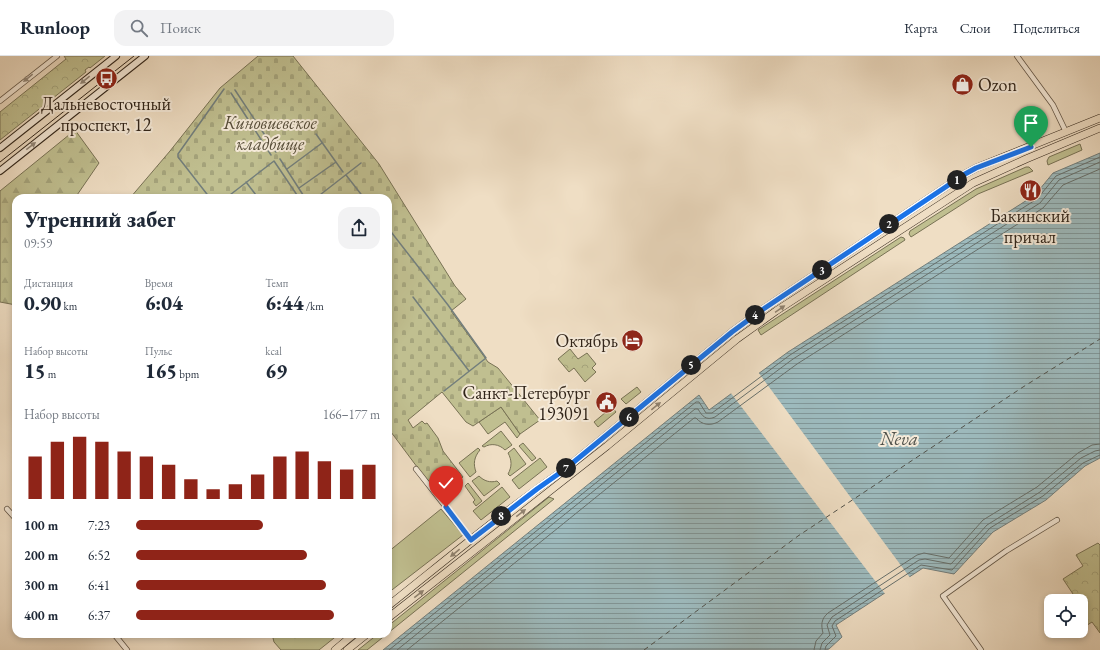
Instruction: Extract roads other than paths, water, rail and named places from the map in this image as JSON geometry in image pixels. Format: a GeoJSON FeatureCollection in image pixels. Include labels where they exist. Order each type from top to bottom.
{"type":"FeatureCollection","features":[{"type":"Feature","properties":{"kind":"main road"},"geometry":{"type":"LineString","coordinates":[[0,148],[116,56]]}},
{"type":"Feature","properties":{"kind":"main road"},"geometry":{"type":"LineString","coordinates":[[0,171],[145,56]]}},
{"type":"Feature","properties":{"kind":"main road"},"geometry":{"type":"LineString","coordinates":[[392,603],[537,489],[564,470],[720,342],[762,310],[965,174],[976,168],[1100,118]]}},
{"type":"Feature","properties":{"kind":"main road"},"geometry":{"type":"LineString","coordinates":[[392,615],[607,446],[737,339],[776,311],[974,182],[1100,128]]}},
{"type":"Feature","properties":{"kind":"main road"},"geometry":{"type":"LineString","coordinates":[[334,650],[349,638]]}},
{"type":"Feature","properties":{"kind":"main road"},"geometry":{"type":"LineString","coordinates":[[347,650],[362,638]]}},
{"type":"Feature","properties":{"kind":"street"},"geometry":{"type":"LineString","coordinates":[[0,101],[56,56]]}},
{"type":"Feature","properties":{"kind":"street"},"geometry":{"type":"LineString","coordinates":[[1016,56],[1053,106],[1066,132]]}},
{"type":"Feature","properties":{"kind":"street"},"geometry":{"type":"LineString","coordinates":[[416,469],[471,540]]}},
{"type":"Feature","properties":{"kind":"street"},"geometry":{"type":"LineString","coordinates":[[7,509],[12,515]]}},
{"type":"Feature","properties":{"kind":"street"},"geometry":{"type":"LineString","coordinates":[[981,650],[943,596],[1006,551],[1057,520]]}},
{"type":"Feature","properties":{"kind":"street"},"geometry":{"type":"LineString","coordinates":[[117,638],[127,650]]}},
{"type":"Feature","properties":{"kind":"water","name":"Neva"},"geometry":{"type":"Polygon","coordinates":[[[1100,153],[1100,458],[1085,466],[1046,500],[993,532],[954,574],[923,568],[836,625],[842,637],[829,649],[825,650],[383,650],[699,395],[709,410],[788,352],[1035,195],[1053,173],[1100,153]]]}},
{"type":"Feature","properties":{"kind":"waterway"},"geometry":{"type":"LineString","coordinates":[[207,194],[178,157],[178,154],[224,89]]}},
{"type":"Feature","properties":{"kind":"waterway"},"geometry":{"type":"LineString","coordinates":[[235,90],[276,152]]}},
{"type":"Feature","properties":{"kind":"waterway"},"geometry":{"type":"LineString","coordinates":[[231,93],[271,155]]}},
{"type":"Feature","properties":{"kind":"waterway"},"geometry":{"type":"LineString","coordinates":[[316,134],[343,172]]}},
{"type":"Feature","properties":{"kind":"waterway"},"geometry":{"type":"LineString","coordinates":[[287,169],[322,143]]}},
{"type":"Feature","properties":{"kind":"waterway"},"geometry":{"type":"LineString","coordinates":[[280,159],[302,194]]}},
{"type":"Feature","properties":{"kind":"waterway"},"geometry":{"type":"LineString","coordinates":[[231,194],[274,161],[296,194]]}},
{"type":"Feature","properties":{"kind":"waterway"},"geometry":{"type":"LineString","coordinates":[[299,188],[336,162]]}},
{"type":"Feature","properties":{"kind":"waterway"},"geometry":{"type":"LineString","coordinates":[[321,194],[361,163]]}},
{"type":"Feature","properties":{"kind":"waterway"},"geometry":{"type":"LineString","coordinates":[[346,175],[361,194]]}},
{"type":"Feature","properties":{"kind":"waterway"},"geometry":{"type":"LineString","coordinates":[[246,182],[255,194]]}},
{"type":"Feature","properties":{"kind":"waterway"},"geometry":{"type":"LineString","coordinates":[[392,233],[448,305],[486,358],[444,391]]}},
{"type":"Feature","properties":{"kind":"waterway"},"geometry":{"type":"LineString","coordinates":[[413,297],[469,371]]}},
{"type":"Feature","properties":{"kind":"tram line"},"geometry":{"type":"LineString","coordinates":[[0,162],[134,56]]}},
{"type":"Feature","properties":{"kind":"place","name":"Дальневосточный проспект, 12"},"geometry":{"type":"Point","coordinates":[106,78]}},
{"type":"Feature","properties":{"kind":"place","name":"Ozon"},"geometry":{"type":"Point","coordinates":[963,84]}},
{"type":"Feature","properties":{"kind":"place","name":"Бакинский причал"},"geometry":{"type":"Point","coordinates":[1030,190]}},
{"type":"Feature","properties":{"kind":"place","name":"Октябрь"},"geometry":{"type":"Point","coordinates":[633,340]}},
{"type":"Feature","properties":{"kind":"place","name":"Санкт-Петербург 193091"},"geometry":{"type":"Point","coordinates":[606,402]}},
{"type":"Feature","properties":{"kind":"park label","name":"Киновиевское кладбище"},"geometry":{"type":"Point","coordinates":[270,132]}}]}
